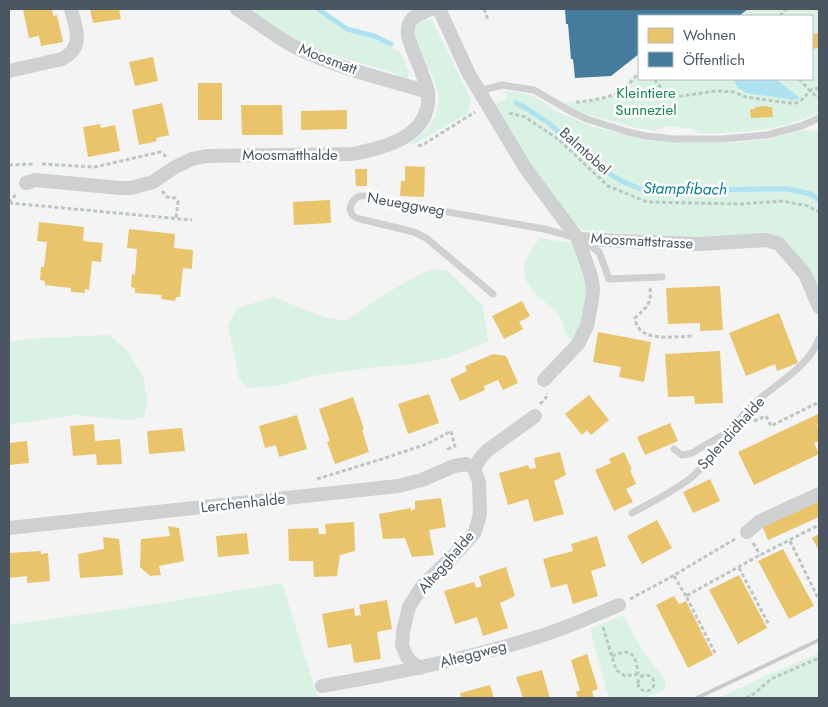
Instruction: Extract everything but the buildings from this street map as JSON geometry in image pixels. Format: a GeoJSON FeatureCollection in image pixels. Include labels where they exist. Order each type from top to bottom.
{"type":"FeatureCollection","features":[{"type":"Feature","properties":{"kind":"street"},"geometry":{"type":"LineString","coordinates":[[9,71],[62,59],[70,55],[76,47],[77,34],[71,9]]}},
{"type":"Feature","properties":{"kind":"street","name":"Moosmatt"},"geometry":{"type":"LineString","coordinates":[[237,9],[300,50],[347,68],[428,92]]}},
{"type":"Feature","properties":{"kind":"street","name":"Moosmatthalde"},"geometry":{"type":"LineString","coordinates":[[26,183],[35,180],[131,188],[153,182],[175,167],[192,159],[207,156],[352,154],[396,142],[416,129],[426,113],[428,92],[407,31],[412,18],[431,9]]}},
{"type":"Feature","properties":{"kind":"street","name":"Moosmattstrasse"},"geometry":{"type":"LineString","coordinates":[[439,9],[469,74],[526,169],[578,238],[698,244],[766,240],[779,244],[805,274],[819,307]]}},
{"type":"Feature","properties":{"kind":"street"},"geometry":{"type":"LineString","coordinates":[[544,380],[578,344],[589,320],[593,288],[589,269],[578,238]]}},
{"type":"Feature","properties":{"kind":"street"},"geometry":{"type":"LineString","coordinates":[[474,468],[488,450],[536,411]]}},
{"type":"Feature","properties":{"kind":"street","name":"Lerchenhalde"},"geometry":{"type":"LineString","coordinates":[[9,528],[398,486],[422,480],[454,466],[466,464],[474,468]]}},
{"type":"Feature","properties":{"kind":"street","name":"Altegghalde"},"geometry":{"type":"LineString","coordinates":[[420,668],[410,661],[402,645],[403,631],[409,607],[422,586],[460,550],[475,532],[480,514],[479,482],[474,468]]}},
{"type":"Feature","properties":{"kind":"street"},"geometry":{"type":"LineString","coordinates":[[747,532],[760,521],[819,494]]}},
{"type":"Feature","properties":{"kind":"street","name":"Alteggweg"},"geometry":{"type":"LineString","coordinates":[[322,686],[420,668],[539,637],[619,605]]}},
{"type":"Feature","properties":{"kind":"lane"},"geometry":{"type":"LineString","coordinates":[[479,91],[502,85],[534,90],[587,119],[628,132],[675,139],[723,139],[768,135],[802,126],[819,118]]}},
{"type":"Feature","properties":{"kind":"lane","name":"Neueggweg"},"geometry":{"type":"LineString","coordinates":[[493,294],[426,238],[414,232],[354,217],[350,209],[355,198],[365,196],[544,229],[578,238]]}},
{"type":"Feature","properties":{"kind":"lane"},"geometry":{"type":"LineString","coordinates":[[578,238],[599,252],[609,279],[662,277]]}},
{"type":"Feature","properties":{"kind":"lane","name":"Splendidhalde"},"geometry":{"type":"LineString","coordinates":[[632,513],[689,480],[710,458],[728,432],[757,401],[807,359],[817,346],[819,339]]}},
{"type":"Feature","properties":{"kind":"lane"},"geometry":{"type":"LineString","coordinates":[[674,449],[682,455],[692,453],[728,432]]}},
{"type":"Feature","properties":{"kind":"path"},"geometry":{"type":"LineString","coordinates":[[484,9],[488,20]]}},
{"type":"Feature","properties":{"kind":"path"},"geometry":{"type":"LineString","coordinates":[[556,103],[588,101],[615,94],[622,90],[638,74]]}},
{"type":"Feature","properties":{"kind":"path"},"geometry":{"type":"LineString","coordinates":[[655,80],[664,91],[672,97],[716,91],[734,92],[746,97],[788,103],[796,103],[803,99],[811,90],[819,88]]}},
{"type":"Feature","properties":{"kind":"path"},"geometry":{"type":"LineString","coordinates":[[800,80],[819,98]]}},
{"type":"Feature","properties":{"kind":"path"},"geometry":{"type":"LineString","coordinates":[[811,90],[819,92]]}},
{"type":"Feature","properties":{"kind":"path","name":"Balmtobel"},"geometry":{"type":"LineString","coordinates":[[488,104],[506,112],[525,117],[558,139],[608,186],[647,202],[740,204],[783,201],[808,206],[819,212]]}},
{"type":"Feature","properties":{"kind":"path"},"geometry":{"type":"LineString","coordinates":[[9,165],[54,164],[95,167],[160,152],[175,167]]}},
{"type":"Feature","properties":{"kind":"path"},"geometry":{"type":"LineString","coordinates":[[167,197],[175,198],[178,202],[176,219]]}},
{"type":"Feature","properties":{"kind":"path"},"geometry":{"type":"LineString","coordinates":[[9,203],[192,220]]}},
{"type":"Feature","properties":{"kind":"path"},"geometry":{"type":"LineString","coordinates":[[648,278],[651,298],[649,305],[635,318],[636,325],[642,332],[656,337],[694,336]]}},
{"type":"Feature","properties":{"kind":"path"},"geometry":{"type":"LineString","coordinates":[[536,411],[547,396],[544,380]]}},
{"type":"Feature","properties":{"kind":"path"},"geometry":{"type":"LineString","coordinates":[[740,420],[747,424],[766,416],[771,426],[819,402]]}},
{"type":"Feature","properties":{"kind":"path"},"geometry":{"type":"LineString","coordinates":[[313,480],[382,460],[427,444],[451,431],[455,446],[448,449],[449,454]]}},
{"type":"Feature","properties":{"kind":"path"},"geometry":{"type":"LineString","coordinates":[[686,596],[819,525]]}},
{"type":"Feature","properties":{"kind":"path"},"geometry":{"type":"LineString","coordinates":[[634,598],[747,532]]}},
{"type":"Feature","properties":{"kind":"path"},"geometry":{"type":"LineString","coordinates":[[790,541],[819,600]]}},
{"type":"Feature","properties":{"kind":"path"},"geometry":{"type":"LineString","coordinates":[[739,568],[768,625]]}},
{"type":"Feature","properties":{"kind":"path"},"geometry":{"type":"LineString","coordinates":[[674,576],[715,653]]}},
{"type":"Feature","properties":{"kind":"path"},"geometry":{"type":"LineString","coordinates":[[602,622],[616,670],[625,676],[640,676],[648,675],[654,681],[652,688],[644,690],[639,685],[640,676],[634,657],[624,652],[612,656]]}},
{"type":"Feature","properties":{"kind":"path"},"geometry":{"type":"LineString","coordinates":[[746,698],[771,679],[819,658]]}},
{"type":"Feature","properties":{"kind":"green space"},"geometry":{"type":"Polygon","coordinates":[[[249,9],[312,9],[352,30],[387,44],[401,53],[409,71],[408,79],[304,46],[283,35],[249,9]]]}},
{"type":"Feature","properties":{"kind":"green space","name":"Kleintiere Sunneziel"},"geometry":{"type":"Polygon","coordinates":[[[748,9],[819,9],[819,113],[789,124],[762,130],[700,134],[693,129],[665,126],[656,131],[637,128],[593,116],[561,102],[576,102],[610,97],[623,90],[638,74],[638,80],[813,80],[813,15],[740,15],[748,9]]]}},
{"type":"Feature","properties":{"kind":"green space"},"geometry":{"type":"Polygon","coordinates":[[[425,19],[432,20],[471,99],[466,114],[413,145],[410,142],[429,127],[438,107],[439,95],[415,37],[416,26],[425,19]]]}},
{"type":"Feature","properties":{"kind":"green space"},"geometry":{"type":"Polygon","coordinates":[[[504,91],[520,92],[535,97],[556,111],[591,126],[645,140],[687,143],[732,143],[770,139],[797,131],[819,130],[819,293],[783,243],[583,230],[575,223],[526,163],[495,104],[507,98],[504,91]]]}},
{"type":"Feature","properties":{"kind":"green space"},"geometry":{"type":"Polygon","coordinates":[[[540,237],[576,243],[588,279],[587,321],[573,343],[566,334],[559,316],[531,289],[526,281],[524,267],[540,237]]]}},
{"type":"Feature","properties":{"kind":"green space"},"geometry":{"type":"Polygon","coordinates":[[[432,269],[448,271],[482,305],[488,342],[446,358],[417,364],[367,368],[313,376],[277,386],[248,388],[239,379],[228,326],[237,308],[274,297],[324,317],[346,321],[377,299],[432,269]]]}},
{"type":"Feature","properties":{"kind":"green space"},"geometry":{"type":"Polygon","coordinates":[[[109,335],[127,350],[143,376],[148,402],[144,417],[129,420],[73,415],[9,425],[9,342],[36,338],[109,335]]]}},
{"type":"Feature","properties":{"kind":"green space"},"geometry":{"type":"Polygon","coordinates":[[[282,583],[318,698],[9,698],[9,625],[136,607],[282,583]]]}},
{"type":"Feature","properties":{"kind":"green space"},"geometry":{"type":"Polygon","coordinates":[[[623,615],[641,648],[665,680],[666,685],[663,691],[644,698],[611,698],[607,693],[590,629],[623,615]]]}},
{"type":"Feature","properties":{"kind":"green space"},"geometry":{"type":"Polygon","coordinates":[[[819,653],[819,698],[718,698],[770,674],[819,653]]]}},
{"type":"Feature","properties":{"kind":"water"},"geometry":{"type":"Polygon","coordinates":[[[734,80],[777,80],[800,98],[793,100],[746,93],[738,88],[734,80]]]}},
{"type":"Feature","properties":{"kind":"waterway","name":"Stampfibach"},"geometry":{"type":"LineString","coordinates":[[318,9],[347,29],[374,36],[391,44]]}},
{"type":"Feature","properties":{"kind":"waterway","name":"Stampfibach"},"geometry":{"type":"LineString","coordinates":[[516,103],[550,124],[603,170],[640,189],[659,191],[788,189],[811,194],[819,200]]}},
{"type":"Feature","properties":{"kind":"railway"},"geometry":{"type":"LineString","coordinates":[[697,698],[819,640]]}}]}
